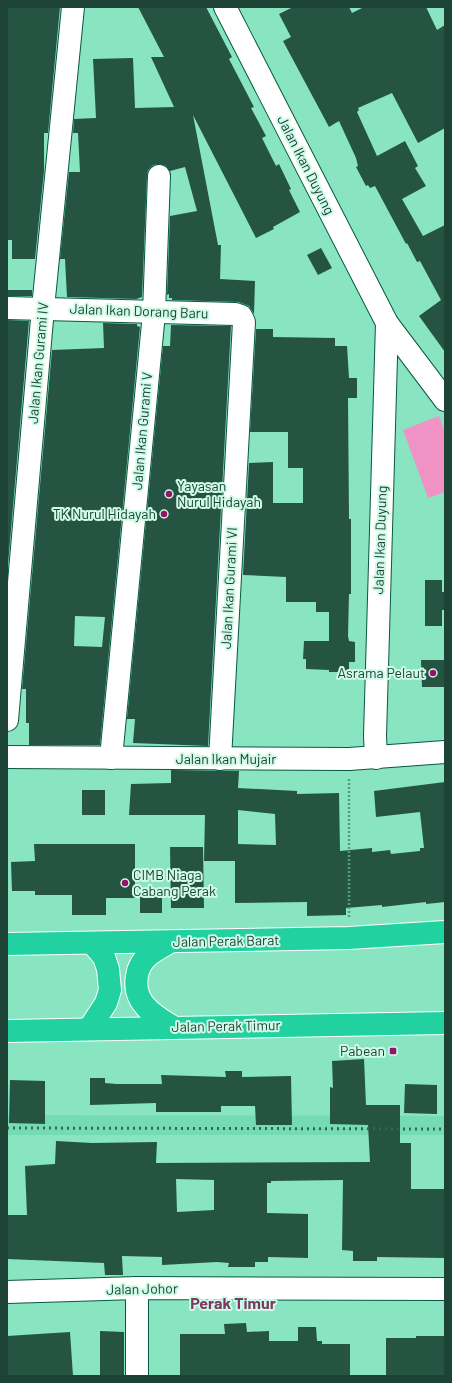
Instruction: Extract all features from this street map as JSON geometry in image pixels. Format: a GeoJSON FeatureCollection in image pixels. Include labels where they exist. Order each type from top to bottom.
{"type":"FeatureCollection","features":[{"type":"Feature","properties":{"kind":"highway","name":"Jalan Perak Barat"},"geometry":{"type":"LineString","coordinates":[[7,944],[349,938],[445,932]]}},
{"type":"Feature","properties":{"kind":"highway"},"geometry":{"type":"LineString","coordinates":[[170,942],[149,955],[142,963],[135,986],[139,998],[148,1011],[173,1027]]}},
{"type":"Feature","properties":{"kind":"highway"},"geometry":{"type":"LineString","coordinates":[[89,1029],[106,1003],[110,990],[108,969],[104,957],[92,943]]}},
{"type":"Feature","properties":{"kind":"highway","name":"Jalan Perak Timur"},"geometry":{"type":"LineString","coordinates":[[7,1031],[445,1023]]}},
{"type":"Feature","properties":{"kind":"street","name":"Jalan Ikan Gurami IV"},"geometry":{"type":"LineString","coordinates":[[7,720],[43,308],[73,7]]}},
{"type":"Feature","properties":{"kind":"street","name":"Jalan Ikan Duyung"},"geometry":{"type":"LineString","coordinates":[[225,7],[387,322],[445,400]]}},
{"type":"Feature","properties":{"kind":"street","name":"Jalan Ikan Gurami V"},"geometry":{"type":"LineString","coordinates":[[111,758],[154,313],[159,176]]}},
{"type":"Feature","properties":{"kind":"street","name":"Jalan Ikan Dorang Baru"},"geometry":{"type":"LineString","coordinates":[[7,308],[235,314],[240,316],[244,322]]}},
{"type":"Feature","properties":{"kind":"street","name":"Jalan Ikan Gurami VI"},"geometry":{"type":"LineString","coordinates":[[220,759],[244,322]]}},
{"type":"Feature","properties":{"kind":"street","name":"Jalan Ikan Duyung"},"geometry":{"type":"LineString","coordinates":[[376,758],[375,736],[387,322]]}},
{"type":"Feature","properties":{"kind":"street","name":"Jalan Ikan Mujair"},"geometry":{"type":"LineString","coordinates":[[7,757],[349,759],[445,752]]}},
{"type":"Feature","properties":{"kind":"street","name":"Jalan Johor"},"geometry":{"type":"LineString","coordinates":[[7,1292],[138,1288],[445,1289]]}},
{"type":"Feature","properties":{"kind":"street"},"geometry":{"type":"LineString","coordinates":[[137,1376],[138,1288]]}},
{"type":"Feature","properties":{"kind":"path"},"geometry":{"type":"LineString","coordinates":[[349,759],[349,938]]}},
{"type":"Feature","properties":{"kind":"shaded area"},"geometry":{"type":"Polygon","coordinates":[[[439,416],[445,433],[445,492],[428,498],[403,430],[439,416]]]}},
{"type":"Feature","properties":{"kind":"shaded area"},"geometry":{"type":"Polygon","coordinates":[[[7,1115],[445,1116],[445,1135],[7,1135],[7,1115]]]}},
{"type":"Feature","properties":{"kind":"building"},"geometry":{"type":"Polygon","coordinates":[[[7,7],[60,7],[48,133],[44,133],[44,171],[35,259],[12,259],[12,240],[7,240],[7,7]]]}},
{"type":"Feature","properties":{"kind":"building"},"geometry":{"type":"Polygon","coordinates":[[[138,7],[206,7],[232,57],[229,59],[254,107],[251,108],[266,136],[262,138],[276,166],[279,164],[291,189],[289,190],[300,212],[273,227],[274,229],[256,238],[193,115],[218,245],[221,245],[220,279],[255,281],[254,314],[249,306],[239,302],[172,300],[172,298],[169,298],[169,294],[167,295],[170,216],[197,211],[185,167],[170,171],[166,166],[160,164],[153,165],[148,170],[147,176],[142,297],[136,299],[67,297],[65,259],[60,259],[69,172],[80,172],[78,133],[73,133],[74,119],[96,118],[93,59],[133,58],[135,108],[174,107],[151,57],[164,57],[138,7]]]}},
{"type":"Feature","properties":{"kind":"building"},"geometry":{"type":"Polygon","coordinates":[[[293,7],[349,7],[352,13],[364,7],[426,7],[437,30],[445,25],[445,128],[418,143],[392,93],[358,108],[359,110],[357,112],[377,156],[405,141],[418,166],[415,168],[426,186],[402,199],[423,236],[445,225],[445,352],[419,316],[441,300],[420,261],[417,262],[407,243],[406,244],[375,186],[370,188],[368,185],[366,186],[356,167],[358,166],[356,158],[339,121],[329,127],[283,41],[291,37],[279,14],[293,7]]]}},
{"type":"Feature","properties":{"kind":"building"},"geometry":{"type":"Polygon","coordinates":[[[321,248],[332,268],[318,275],[307,255],[321,248]]]}},
{"type":"Feature","properties":{"kind":"building"},"geometry":{"type":"Polygon","coordinates":[[[7,290],[32,290],[32,296],[7,296],[7,290]]]}},
{"type":"Feature","properties":{"kind":"building"},"geometry":{"type":"Polygon","coordinates":[[[7,320],[29,321],[7,576],[7,320]]]}},
{"type":"Feature","properties":{"kind":"building"},"geometry":{"type":"Polygon","coordinates":[[[103,323],[137,324],[137,326],[140,327],[100,745],[29,745],[29,723],[26,723],[26,689],[22,689],[52,350],[104,348],[103,323]],[[75,616],[74,646],[102,647],[105,617],[75,616]]]}},
{"type":"Feature","properties":{"kind":"building"},"geometry":{"type":"Polygon","coordinates":[[[171,325],[231,326],[208,746],[133,743],[135,719],[127,719],[163,346],[170,346],[171,325]]]}},
{"type":"Feature","properties":{"kind":"building"},"geometry":{"type":"Polygon","coordinates":[[[256,329],[273,329],[273,337],[335,338],[335,346],[347,346],[349,378],[357,378],[357,398],[348,398],[351,594],[349,594],[348,636],[349,641],[355,642],[355,662],[349,662],[349,672],[329,672],[329,670],[306,669],[306,659],[303,659],[304,641],[329,641],[329,612],[316,612],[316,602],[286,602],[286,577],[243,575],[249,463],[273,462],[273,503],[303,503],[303,468],[288,468],[288,432],[250,432],[256,329]]]}},
{"type":"Feature","properties":{"kind":"building"},"geometry":{"type":"Polygon","coordinates":[[[425,580],[442,580],[442,592],[445,592],[445,610],[442,610],[442,626],[425,626],[425,580]]]}},
{"type":"Feature","properties":{"kind":"building","name":"Asrama Pelaut"},"geometry":{"type":"Polygon","coordinates":[[[421,660],[445,660],[445,687],[422,687],[421,660]]]}},
{"type":"Feature","properties":{"kind":"building"},"geometry":{"type":"Polygon","coordinates":[[[171,770],[239,771],[238,788],[297,791],[297,794],[339,793],[340,851],[372,848],[372,852],[390,850],[391,854],[420,851],[420,848],[424,848],[420,812],[376,817],[374,791],[445,782],[445,902],[346,908],[346,915],[307,916],[307,902],[235,903],[235,861],[204,861],[205,815],[129,815],[131,784],[171,783],[171,770]],[[238,810],[238,844],[276,845],[275,814],[238,810]]]}},
{"type":"Feature","properties":{"kind":"building"},"geometry":{"type":"Polygon","coordinates":[[[82,790],[105,790],[105,815],[82,815],[82,790]]]}},
{"type":"Feature","properties":{"kind":"building"},"geometry":{"type":"Polygon","coordinates":[[[34,844],[135,844],[135,898],[106,898],[106,915],[72,915],[72,895],[35,895],[35,891],[12,891],[11,862],[35,861],[34,844]]]}},
{"type":"Feature","properties":{"kind":"building"},"geometry":{"type":"Polygon","coordinates":[[[170,847],[203,847],[204,908],[171,908],[170,847]]]}},
{"type":"Feature","properties":{"kind":"building"},"geometry":{"type":"Polygon","coordinates":[[[140,896],[162,896],[162,913],[140,913],[140,896]]]}},
{"type":"Feature","properties":{"kind":"building"},"geometry":{"type":"Polygon","coordinates":[[[364,1059],[366,1105],[400,1105],[400,1143],[411,1143],[411,1189],[445,1189],[445,1258],[377,1257],[377,1261],[353,1261],[353,1251],[342,1250],[343,1180],[271,1181],[271,1183],[267,1183],[267,1213],[308,1214],[308,1258],[268,1257],[268,1262],[255,1262],[255,1267],[228,1267],[229,1263],[217,1262],[162,1265],[162,1257],[122,1256],[123,1275],[105,1275],[104,1263],[7,1259],[7,1215],[27,1215],[25,1166],[55,1164],[56,1141],[92,1143],[157,1142],[156,1163],[370,1162],[368,1125],[330,1124],[330,1087],[333,1088],[332,1061],[364,1059]],[[176,1179],[177,1212],[214,1210],[214,1180],[176,1179]]]}},
{"type":"Feature","properties":{"kind":"building"},"geometry":{"type":"Polygon","coordinates":[[[225,1071],[242,1071],[242,1077],[291,1076],[292,1125],[256,1125],[255,1106],[221,1106],[221,1112],[156,1112],[156,1103],[90,1105],[90,1078],[105,1078],[105,1083],[116,1084],[162,1084],[161,1075],[226,1077],[225,1071]]]}},
{"type":"Feature","properties":{"kind":"building"},"geometry":{"type":"Polygon","coordinates":[[[10,1080],[45,1081],[45,1124],[9,1123],[10,1080]]]}},
{"type":"Feature","properties":{"kind":"building"},"geometry":{"type":"Polygon","coordinates":[[[405,1084],[437,1085],[437,1114],[404,1113],[405,1084]]]}},
{"type":"Feature","properties":{"kind":"building"},"geometry":{"type":"Polygon","coordinates":[[[246,1323],[247,1332],[269,1331],[269,1341],[298,1341],[298,1327],[316,1327],[317,1341],[322,1341],[322,1344],[350,1344],[350,1376],[180,1376],[180,1334],[225,1334],[224,1324],[246,1323]]]}},
{"type":"Feature","properties":{"kind":"building"},"geometry":{"type":"Polygon","coordinates":[[[100,1331],[124,1332],[124,1376],[100,1376],[100,1331]]]}},
{"type":"Feature","properties":{"kind":"building"},"geometry":{"type":"Polygon","coordinates":[[[70,1332],[73,1376],[7,1376],[7,1336],[70,1332]]]}},
{"type":"Feature","properties":{"kind":"building"},"geometry":{"type":"Polygon","coordinates":[[[416,1336],[445,1336],[445,1376],[386,1376],[386,1338],[416,1338],[416,1336]]]}},
{"type":"Feature","properties":{"kind":"railway"},"geometry":{"type":"LineString","coordinates":[[7,1128],[445,1129]]}},
{"type":"Feature","properties":{"kind":"place","name":"Yayasan Nurul Hidayah"},"geometry":{"type":"Point","coordinates":[169,494]}},
{"type":"Feature","properties":{"kind":"place","name":"TK Nurul Hidayah"},"geometry":{"type":"Point","coordinates":[164,514]}},
{"type":"Feature","properties":{"kind":"place","name":"Asrama Pelaut"},"geometry":{"type":"Point","coordinates":[433,673]}},
{"type":"Feature","properties":{"kind":"place","name":"CIMB Niaga Cabang Perak"},"geometry":{"type":"Point","coordinates":[125,883]}},
{"type":"Feature","properties":{"kind":"place","name":"Pabean"},"geometry":{"type":"Point","coordinates":[393,1051]}},
{"type":"Feature","properties":{"kind":"district","name":"Perak Timur"},"geometry":{"type":"Point","coordinates":[233,1303]}}]}
